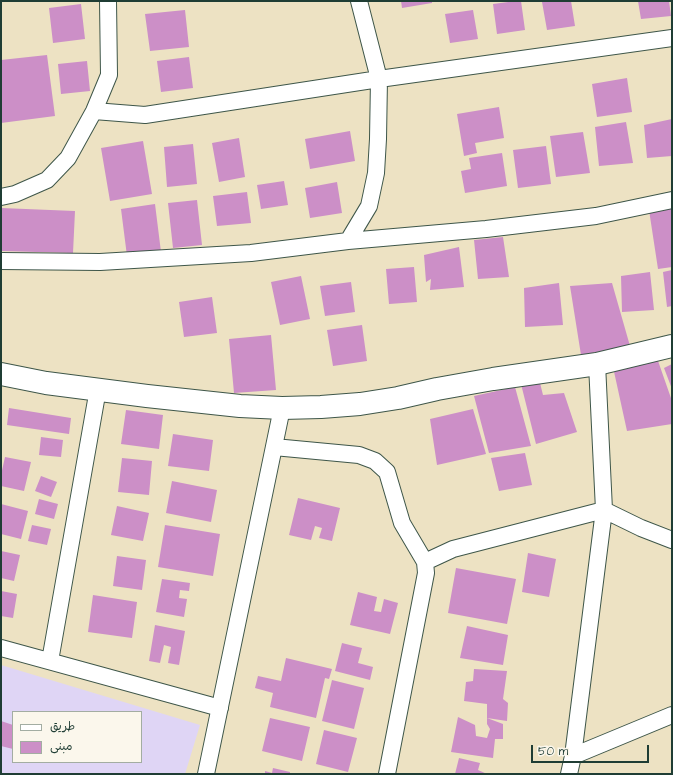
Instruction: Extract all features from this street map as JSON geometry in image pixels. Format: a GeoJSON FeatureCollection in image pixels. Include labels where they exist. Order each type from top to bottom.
{"type":"FeatureCollection","features":[{"type":"Feature","properties":{"kind":"street"},"geometry":{"type":"LineString","coordinates":[[1,196],[15,194],[47,180],[68,158],[94,111],[109,75],[108,1]]}},
{"type":"Feature","properties":{"kind":"street"},"geometry":{"type":"LineString","coordinates":[[348,241],[369,206],[376,173],[379,79],[360,1]]}},
{"type":"Feature","properties":{"kind":"street"},"geometry":{"type":"LineString","coordinates":[[94,111],[145,115],[379,79],[672,38]]}},
{"type":"Feature","properties":{"kind":"street"},"geometry":{"type":"LineString","coordinates":[[1,261],[116,261],[251,253],[348,241],[486,229],[596,216],[672,200]]}},
{"type":"Feature","properties":{"kind":"street"},"geometry":{"type":"LineString","coordinates":[[1,374],[46,383],[240,406],[282,408],[321,407],[360,404],[398,398],[493,378],[598,364],[672,346]]}},
{"type":"Feature","properties":{"kind":"street"},"geometry":{"type":"LineString","coordinates":[[569,774],[573,756],[604,510],[598,364]]}},
{"type":"Feature","properties":{"kind":"street"},"geometry":{"type":"LineString","coordinates":[[50,661],[98,389]]}},
{"type":"Feature","properties":{"kind":"street"},"geometry":{"type":"LineString","coordinates":[[206,774],[282,408]]}},
{"type":"Feature","properties":{"kind":"street"},"geometry":{"type":"LineString","coordinates":[[274,447],[359,455],[375,461],[387,472],[402,523],[425,562],[426,573],[387,774]]}},
{"type":"Feature","properties":{"kind":"street"},"geometry":{"type":"LineString","coordinates":[[425,562],[453,549],[604,510],[641,528],[672,540]]}},
{"type":"Feature","properties":{"kind":"street"},"geometry":{"type":"LineString","coordinates":[[1,648],[220,708]]}},
{"type":"Feature","properties":{"kind":"street"},"geometry":{"type":"LineString","coordinates":[[573,756],[672,715]]}},
{"type":"Feature","properties":{"kind":"shaded area"},"geometry":{"type":"Polygon","coordinates":[[[1,665],[200,725],[185,774],[1,774],[1,665]]]}},
{"type":"Feature","properties":{"kind":"building"},"geometry":{"type":"Polygon","coordinates":[[[401,1],[432,1],[432,3],[402,8],[401,1]]]}},
{"type":"Feature","properties":{"kind":"building"},"geometry":{"type":"Polygon","coordinates":[[[521,1],[525,30],[497,34],[493,4],[521,1]]]}},
{"type":"Feature","properties":{"kind":"building"},"geometry":{"type":"Polygon","coordinates":[[[571,1],[575,26],[547,30],[542,2],[571,1]]]}},
{"type":"Feature","properties":{"kind":"building"},"geometry":{"type":"Polygon","coordinates":[[[638,1],[669,1],[671,16],[641,19],[638,1]]]}},
{"type":"Feature","properties":{"kind":"building"},"geometry":{"type":"Polygon","coordinates":[[[81,4],[85,39],[53,43],[49,8],[81,4]]]}},
{"type":"Feature","properties":{"kind":"building"},"geometry":{"type":"Polygon","coordinates":[[[185,10],[189,47],[150,51],[145,14],[185,10]]]}},
{"type":"Feature","properties":{"kind":"building"},"geometry":{"type":"Polygon","coordinates":[[[473,10],[478,39],[450,43],[445,14],[473,10]]]}},
{"type":"Feature","properties":{"kind":"building"},"geometry":{"type":"Polygon","coordinates":[[[47,55],[55,116],[1,123],[1,60],[47,55]]]}},
{"type":"Feature","properties":{"kind":"building"},"geometry":{"type":"Polygon","coordinates":[[[189,57],[193,88],[161,92],[157,61],[189,57]]]}},
{"type":"Feature","properties":{"kind":"building"},"geometry":{"type":"Polygon","coordinates":[[[87,61],[90,91],[61,94],[58,64],[87,61]]]}},
{"type":"Feature","properties":{"kind":"building"},"geometry":{"type":"Polygon","coordinates":[[[627,78],[632,112],[597,117],[592,84],[627,78]]]}},
{"type":"Feature","properties":{"kind":"building"},"geometry":{"type":"Polygon","coordinates":[[[499,107],[504,138],[475,143],[477,153],[464,156],[457,114],[499,107]]]}},
{"type":"Feature","properties":{"kind":"building"},"geometry":{"type":"Polygon","coordinates":[[[672,119],[672,156],[647,158],[644,125],[672,119]]]}},
{"type":"Feature","properties":{"kind":"building"},"geometry":{"type":"Polygon","coordinates":[[[626,122],[633,163],[599,166],[595,127],[626,122]]]}},
{"type":"Feature","properties":{"kind":"building"},"geometry":{"type":"Polygon","coordinates":[[[350,131],[355,161],[310,169],[305,139],[350,131]]]}},
{"type":"Feature","properties":{"kind":"building"},"geometry":{"type":"Polygon","coordinates":[[[583,132],[590,173],[556,177],[550,136],[583,132]]]}},
{"type":"Feature","properties":{"kind":"building"},"geometry":{"type":"Polygon","coordinates":[[[239,138],[245,177],[219,182],[212,143],[239,138]]]}},
{"type":"Feature","properties":{"kind":"building"},"geometry":{"type":"Polygon","coordinates":[[[143,141],[152,194],[110,201],[101,148],[143,141]]]}},
{"type":"Feature","properties":{"kind":"building"},"geometry":{"type":"Polygon","coordinates":[[[193,144],[197,184],[167,187],[164,147],[193,144]]]}},
{"type":"Feature","properties":{"kind":"building"},"geometry":{"type":"Polygon","coordinates":[[[546,146],[551,184],[518,188],[513,150],[546,146]]]}},
{"type":"Feature","properties":{"kind":"building"},"geometry":{"type":"Polygon","coordinates":[[[502,153],[507,186],[465,193],[461,171],[471,169],[469,158],[502,153]]]}},
{"type":"Feature","properties":{"kind":"building"},"geometry":{"type":"Polygon","coordinates":[[[284,181],[288,205],[261,209],[257,185],[284,181]]]}},
{"type":"Feature","properties":{"kind":"building"},"geometry":{"type":"Polygon","coordinates":[[[337,182],[342,213],[310,218],[305,188],[337,182]]]}},
{"type":"Feature","properties":{"kind":"building"},"geometry":{"type":"Polygon","coordinates":[[[247,192],[251,223],[217,226],[213,196],[247,192]]]}},
{"type":"Feature","properties":{"kind":"building"},"geometry":{"type":"Polygon","coordinates":[[[197,200],[202,245],[173,248],[168,203],[197,200]]]}},
{"type":"Feature","properties":{"kind":"building"},"geometry":{"type":"Polygon","coordinates":[[[155,204],[161,252],[127,256],[121,209],[155,204]]]}},
{"type":"Feature","properties":{"kind":"building"},"geometry":{"type":"Polygon","coordinates":[[[1,208],[75,211],[73,253],[1,251],[1,208]]]}},
{"type":"Feature","properties":{"kind":"building"},"geometry":{"type":"Polygon","coordinates":[[[672,208],[672,267],[658,269],[649,210],[672,208]]]}},
{"type":"Feature","properties":{"kind":"building"},"geometry":{"type":"Polygon","coordinates":[[[503,237],[509,277],[478,279],[474,240],[503,237]]]}},
{"type":"Feature","properties":{"kind":"building"},"geometry":{"type":"Polygon","coordinates":[[[459,247],[464,287],[430,290],[431,279],[426,282],[424,255],[459,247]]]}},
{"type":"Feature","properties":{"kind":"building"},"geometry":{"type":"Polygon","coordinates":[[[414,267],[417,302],[389,304],[386,269],[414,267]]]}},
{"type":"Feature","properties":{"kind":"building"},"geometry":{"type":"Polygon","coordinates":[[[672,270],[672,306],[667,307],[663,272],[672,270]]]}},
{"type":"Feature","properties":{"kind":"building"},"geometry":{"type":"Polygon","coordinates":[[[650,272],[654,310],[622,312],[621,276],[650,272]]]}},
{"type":"Feature","properties":{"kind":"building"},"geometry":{"type":"Polygon","coordinates":[[[301,276],[310,319],[280,325],[271,282],[301,276]]]}},
{"type":"Feature","properties":{"kind":"building"},"geometry":{"type":"Polygon","coordinates":[[[351,282],[355,312],[325,316],[320,286],[351,282]]]}},
{"type":"Feature","properties":{"kind":"building"},"geometry":{"type":"Polygon","coordinates":[[[559,283],[563,325],[525,327],[524,288],[559,283]]]}},
{"type":"Feature","properties":{"kind":"building"},"geometry":{"type":"Polygon","coordinates":[[[612,283],[630,346],[581,355],[570,286],[612,283]]]}},
{"type":"Feature","properties":{"kind":"building"},"geometry":{"type":"Polygon","coordinates":[[[212,297],[217,333],[184,337],[179,302],[212,297]]]}},
{"type":"Feature","properties":{"kind":"building"},"geometry":{"type":"Polygon","coordinates":[[[362,325],[367,361],[333,366],[327,330],[362,325]]]}},
{"type":"Feature","properties":{"kind":"building"},"geometry":{"type":"Polygon","coordinates":[[[271,335],[276,390],[234,393],[229,339],[271,335]]]}},
{"type":"Feature","properties":{"kind":"building"},"geometry":{"type":"Polygon","coordinates":[[[657,358],[672,401],[672,424],[627,431],[613,367],[657,358]]]}},
{"type":"Feature","properties":{"kind":"building"},"geometry":{"type":"Polygon","coordinates":[[[672,364],[672,389],[664,368],[672,364]]]}},
{"type":"Feature","properties":{"kind":"building"},"geometry":{"type":"Polygon","coordinates":[[[539,379],[543,395],[564,393],[577,432],[536,444],[521,384],[539,379]]]}},
{"type":"Feature","properties":{"kind":"building"},"geometry":{"type":"Polygon","coordinates":[[[515,387],[531,446],[489,453],[474,396],[515,387]]]}},
{"type":"Feature","properties":{"kind":"building"},"geometry":{"type":"Polygon","coordinates":[[[9,408],[71,418],[69,434],[7,425],[9,408]]]}},
{"type":"Feature","properties":{"kind":"building"},"geometry":{"type":"Polygon","coordinates":[[[473,409],[486,454],[437,465],[430,419],[473,409]]]}},
{"type":"Feature","properties":{"kind":"building"},"geometry":{"type":"Polygon","coordinates":[[[126,410],[163,415],[159,449],[121,444],[126,410]]]}},
{"type":"Feature","properties":{"kind":"building"},"geometry":{"type":"Polygon","coordinates":[[[173,434],[213,440],[209,471],[168,466],[173,434]]]}},
{"type":"Feature","properties":{"kind":"building"},"geometry":{"type":"Polygon","coordinates":[[[41,437],[63,440],[61,457],[39,455],[41,437]]]}},
{"type":"Feature","properties":{"kind":"building"},"geometry":{"type":"Polygon","coordinates":[[[525,453],[532,485],[499,491],[491,458],[525,453]]]}},
{"type":"Feature","properties":{"kind":"building"},"geometry":{"type":"Polygon","coordinates":[[[5,457],[31,462],[24,491],[1,486],[1,475],[5,457]]]}},
{"type":"Feature","properties":{"kind":"building"},"geometry":{"type":"Polygon","coordinates":[[[122,458],[152,461],[149,495],[118,492],[122,458]]]}},
{"type":"Feature","properties":{"kind":"building"},"geometry":{"type":"Polygon","coordinates":[[[41,476],[57,482],[51,497],[35,491],[41,476]]]}},
{"type":"Feature","properties":{"kind":"building"},"geometry":{"type":"Polygon","coordinates":[[[172,481],[217,490],[211,522],[166,513],[172,481]]]}},
{"type":"Feature","properties":{"kind":"building"},"geometry":{"type":"Polygon","coordinates":[[[298,498],[340,508],[332,541],[319,538],[322,528],[315,526],[311,540],[289,535],[298,498]]]}},
{"type":"Feature","properties":{"kind":"building"},"geometry":{"type":"Polygon","coordinates":[[[39,499],[58,504],[54,519],[35,514],[39,499]]]}},
{"type":"Feature","properties":{"kind":"building"},"geometry":{"type":"Polygon","coordinates":[[[1,504],[28,511],[21,539],[1,534],[1,504]]]}},
{"type":"Feature","properties":{"kind":"building"},"geometry":{"type":"Polygon","coordinates":[[[117,506],[149,513],[143,541],[111,535],[117,506]]]}},
{"type":"Feature","properties":{"kind":"building"},"geometry":{"type":"Polygon","coordinates":[[[32,525],[51,529],[47,545],[28,541],[32,525]]]}},
{"type":"Feature","properties":{"kind":"building"},"geometry":{"type":"Polygon","coordinates":[[[165,525],[220,534],[213,576],[158,567],[165,525]]]}},
{"type":"Feature","properties":{"kind":"building"},"geometry":{"type":"Polygon","coordinates":[[[1,551],[20,555],[14,581],[1,578],[1,551]]]}},
{"type":"Feature","properties":{"kind":"building"},"geometry":{"type":"Polygon","coordinates":[[[528,553],[556,559],[549,597],[522,592],[528,553]]]}},
{"type":"Feature","properties":{"kind":"building"},"geometry":{"type":"Polygon","coordinates":[[[117,556],[146,560],[142,590],[113,586],[117,556]]]}},
{"type":"Feature","properties":{"kind":"building"},"geometry":{"type":"Polygon","coordinates":[[[456,568],[516,579],[507,624],[448,613],[456,568]]]}},
{"type":"Feature","properties":{"kind":"building"},"geometry":{"type":"Polygon","coordinates":[[[162,579],[190,583],[189,591],[180,590],[179,598],[187,599],[184,617],[156,612],[162,579]]]}},
{"type":"Feature","properties":{"kind":"building"},"geometry":{"type":"Polygon","coordinates":[[[1,591],[17,594],[13,618],[1,616],[1,591]]]}},
{"type":"Feature","properties":{"kind":"building"},"geometry":{"type":"Polygon","coordinates":[[[358,592],[377,597],[374,611],[381,612],[384,599],[398,603],[390,634],[350,625],[358,592]]]}},
{"type":"Feature","properties":{"kind":"building"},"geometry":{"type":"Polygon","coordinates":[[[93,595],[137,602],[132,638],[88,632],[93,595]]]}},
{"type":"Feature","properties":{"kind":"building"},"geometry":{"type":"Polygon","coordinates":[[[155,625],[185,631],[179,665],[168,663],[171,647],[164,645],[160,663],[149,661],[155,625]]]}},
{"type":"Feature","properties":{"kind":"building"},"geometry":{"type":"Polygon","coordinates":[[[467,626],[508,635],[503,665],[460,658],[467,626]]]}},
{"type":"Feature","properties":{"kind":"building"},"geometry":{"type":"Polygon","coordinates":[[[342,643],[362,648],[358,663],[373,667],[370,680],[335,671],[342,643]]]}},
{"type":"Feature","properties":{"kind":"building"},"geometry":{"type":"Polygon","coordinates":[[[286,658],[332,669],[329,679],[325,678],[316,718],[270,707],[273,693],[255,688],[258,676],[281,681],[286,658]]]}},
{"type":"Feature","properties":{"kind":"building"},"geometry":{"type":"Polygon","coordinates":[[[474,669],[507,671],[503,699],[508,703],[507,721],[487,718],[487,704],[464,701],[466,682],[473,681],[474,669]]]}},
{"type":"Feature","properties":{"kind":"building"},"geometry":{"type":"Polygon","coordinates":[[[332,680],[364,688],[354,729],[322,721],[332,680]]]}},
{"type":"Feature","properties":{"kind":"building"},"geometry":{"type":"Polygon","coordinates":[[[458,717],[475,725],[476,736],[487,738],[490,729],[487,724],[487,718],[503,724],[503,739],[495,739],[493,758],[451,752],[458,717]]]}},
{"type":"Feature","properties":{"kind":"building"},"geometry":{"type":"Polygon","coordinates":[[[270,718],[310,727],[302,761],[262,751],[270,718]]]}},
{"type":"Feature","properties":{"kind":"building"},"geometry":{"type":"Polygon","coordinates":[[[1,721],[12,725],[12,749],[1,746],[1,721]]]}},
{"type":"Feature","properties":{"kind":"building"},"geometry":{"type":"Polygon","coordinates":[[[324,730],[357,738],[348,772],[316,764],[324,730]]]}},
{"type":"Feature","properties":{"kind":"building"},"geometry":{"type":"Polygon","coordinates":[[[459,758],[480,763],[478,770],[487,774],[455,774],[459,758]]]}},
{"type":"Feature","properties":{"kind":"building"},"geometry":{"type":"Polygon","coordinates":[[[273,768],[290,772],[290,774],[265,774],[265,771],[272,773],[273,768]]]}}]}
